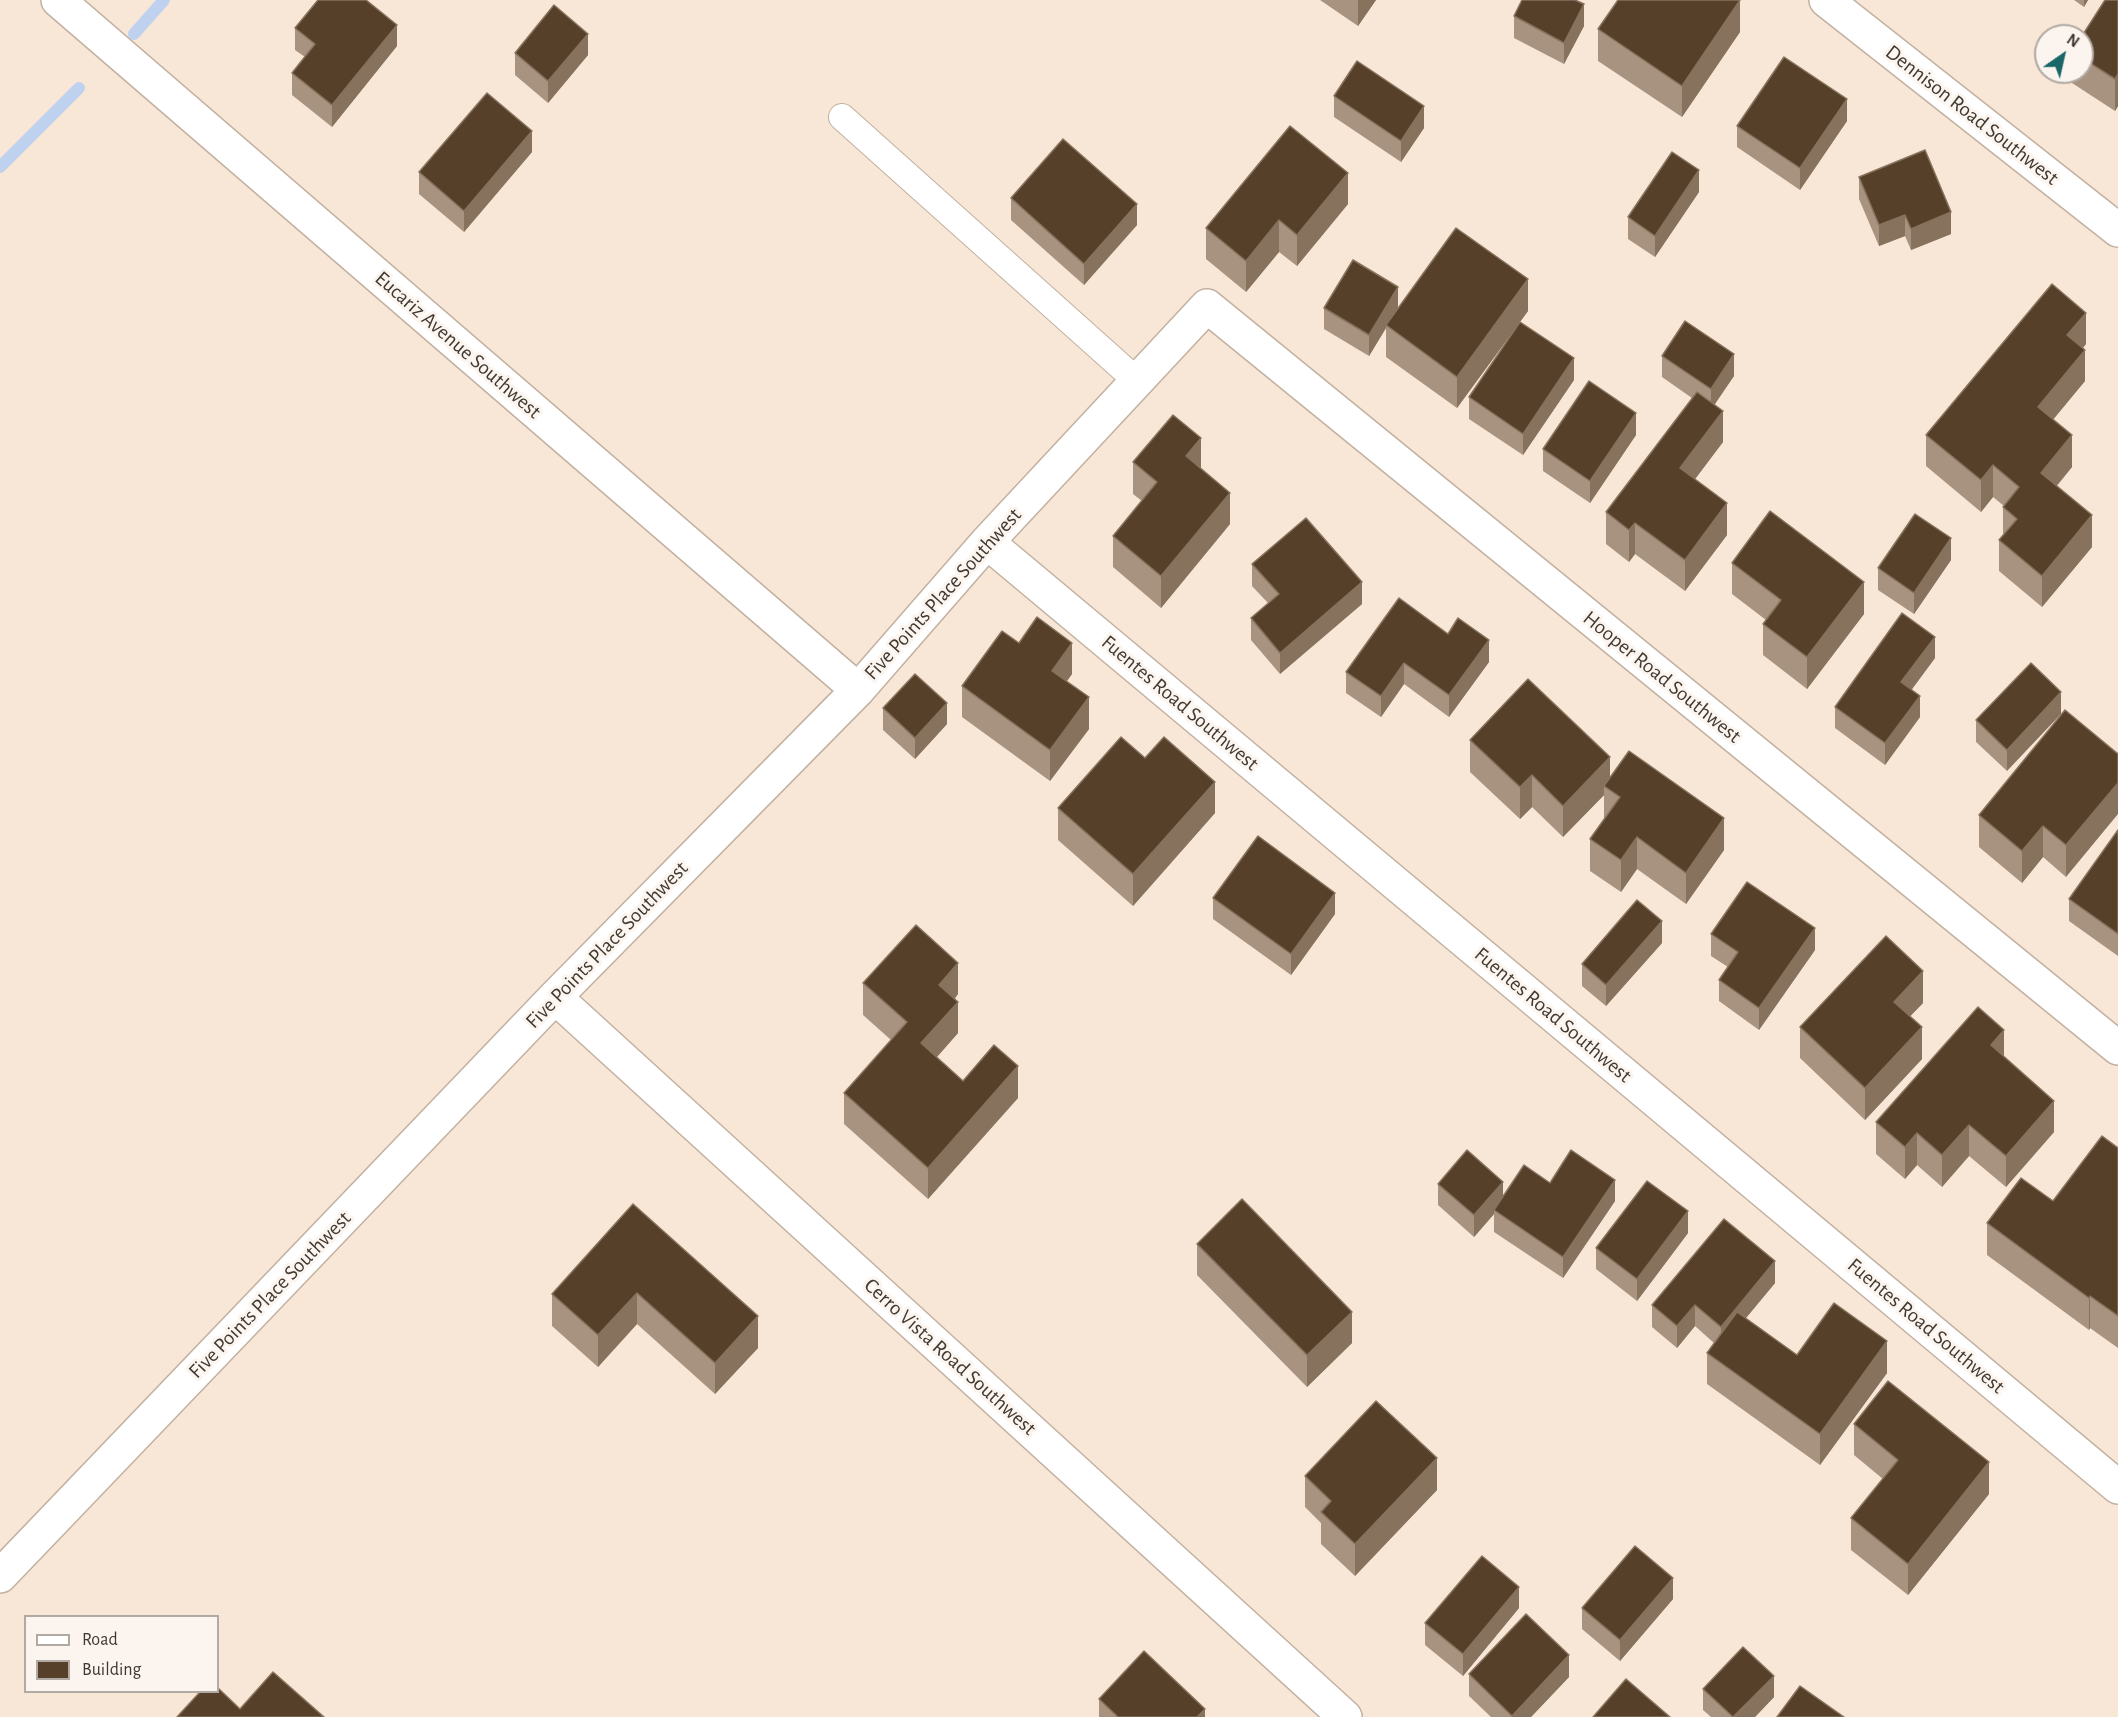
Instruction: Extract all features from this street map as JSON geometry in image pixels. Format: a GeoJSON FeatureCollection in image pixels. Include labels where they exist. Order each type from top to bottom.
{"type":"FeatureCollection","features":[{"type":"Feature","properties":{"kind":"street","name":"Eucariz Avenue Southwest"},"geometry":{"type":"LineString","coordinates":[[58,0],[858,690]]}},
{"type":"Feature","properties":{"kind":"street","name":"Dennison Road Southwest"},"geometry":{"type":"LineString","coordinates":[[1826,0],[2118,230]]}},
{"type":"Feature","properties":{"kind":"street","name":"Five Points Place Southwest"},"geometry":{"type":"LineString","coordinates":[[0,1576],[555,997],[858,690],[987,542],[1207,306]]}},
{"type":"Feature","properties":{"kind":"street","name":"Hooper Road Southwest"},"geometry":{"type":"LineString","coordinates":[[1207,306],[2118,1048]]}},
{"type":"Feature","properties":{"kind":"street","name":"Fuentes Road Southwest"},"geometry":{"type":"LineString","coordinates":[[987,542],[2118,1487]]}},
{"type":"Feature","properties":{"kind":"street","name":"Cerro Vista Road Southwest"},"geometry":{"type":"LineString","coordinates":[[555,997],[1345,1717]]}},
{"type":"Feature","properties":{"kind":"lane"},"geometry":{"type":"LineString","coordinates":[[842,117],[1137,381]]}},
{"type":"Feature","properties":{"kind":"building"},"geometry":{"type":"Polygon","coordinates":[[[318,0],[366,0],[397,25],[332,105],[292,73],[315,44],[295,28],[318,0]]]}},
{"type":"Feature","properties":{"kind":"building"},"geometry":{"type":"Polygon","coordinates":[[[1522,0],[1575,0],[1584,4],[1564,43],[1514,16],[1522,0]]]}},
{"type":"Feature","properties":{"kind":"building"},"geometry":{"type":"Polygon","coordinates":[[[1618,0],[1740,0],[1682,86],[1598,29],[1618,0]]]}},
{"type":"Feature","properties":{"kind":"building"},"geometry":{"type":"Polygon","coordinates":[[[2105,0],[2118,0],[2118,74],[2115,79],[2094,66],[2094,24],[2090,24],[2105,0]]]}},
{"type":"Feature","properties":{"kind":"building"},"geometry":{"type":"Polygon","coordinates":[[[554,5],[588,34],[548,81],[515,53],[554,5]]]}},
{"type":"Feature","properties":{"kind":"building"},"geometry":{"type":"Polygon","coordinates":[[[1784,57],[1847,99],[1800,168],[1737,126],[1784,57]]]}},
{"type":"Feature","properties":{"kind":"building"},"geometry":{"type":"Polygon","coordinates":[[[1357,61],[1424,106],[1401,141],[1334,96],[1357,61]]]}},
{"type":"Feature","properties":{"kind":"building"},"geometry":{"type":"Polygon","coordinates":[[[487,93],[532,131],[464,211],[419,172],[487,93]]]}},
{"type":"Feature","properties":{"kind":"building"},"geometry":{"type":"Polygon","coordinates":[[[1290,126],[1348,173],[1297,235],[1279,220],[1246,261],[1206,228],[1290,126]]]}},
{"type":"Feature","properties":{"kind":"building"},"geometry":{"type":"Polygon","coordinates":[[[1063,139],[1137,204],[1084,264],[1011,198],[1063,139]]]}},
{"type":"Feature","properties":{"kind":"building"},"geometry":{"type":"Polygon","coordinates":[[[1925,150],[1951,212],[1911,229],[1905,215],[1879,225],[1859,177],[1925,150]]]}},
{"type":"Feature","properties":{"kind":"building"},"geometry":{"type":"Polygon","coordinates":[[[1672,152],[1699,170],[1655,236],[1628,217],[1672,152]]]}},
{"type":"Feature","properties":{"kind":"building"},"geometry":{"type":"Polygon","coordinates":[[[1456,228],[1528,279],[1457,377],[1386,325],[1456,228]]]}},
{"type":"Feature","properties":{"kind":"building"},"geometry":{"type":"Polygon","coordinates":[[[1353,260],[1398,287],[1369,335],[1324,308],[1353,260]]]}},
{"type":"Feature","properties":{"kind":"building"},"geometry":{"type":"Polygon","coordinates":[[[2052,284],[2086,313],[2067,335],[2085,350],[2038,407],[2072,435],[2041,473],[2092,515],[2042,576],[1999,540],[2017,519],[2003,507],[2019,487],[1993,465],[1981,480],[1926,435],[2052,284]]]}},
{"type":"Feature","properties":{"kind":"building"},"geometry":{"type":"Polygon","coordinates":[[[1685,321],[1734,354],[1711,389],[1662,356],[1685,321]]]}},
{"type":"Feature","properties":{"kind":"building"},"geometry":{"type":"Polygon","coordinates":[[[1520,322],[1574,358],[1523,434],[1469,397],[1520,322]]]}},
{"type":"Feature","properties":{"kind":"building"},"geometry":{"type":"Polygon","coordinates":[[[1589,381],[1636,413],[1590,481],[1543,449],[1589,381]]]}},
{"type":"Feature","properties":{"kind":"building"},"geometry":{"type":"Polygon","coordinates":[[[1697,392],[1723,411],[1680,468],[1727,503],[1685,560],[1635,523],[1629,530],[1606,512],[1697,392]]]}},
{"type":"Feature","properties":{"kind":"building"},"geometry":{"type":"Polygon","coordinates":[[[1173,415],[1201,438],[1186,456],[1230,493],[1161,576],[1113,536],[1157,482],[1133,462],[1173,415]]]}},
{"type":"Feature","properties":{"kind":"building"},"geometry":{"type":"Polygon","coordinates":[[[1770,511],[1864,582],[1807,657],[1763,624],[1781,600],[1732,563],[1770,511]]]}},
{"type":"Feature","properties":{"kind":"building"},"geometry":{"type":"Polygon","coordinates":[[[1915,514],[1951,538],[1914,593],[1878,568],[1915,514]]]}},
{"type":"Feature","properties":{"kind":"building"},"geometry":{"type":"Polygon","coordinates":[[[1306,518],[1362,582],[1280,653],[1251,618],[1279,594],[1252,564],[1306,518]]]}},
{"type":"Feature","properties":{"kind":"building"},"geometry":{"type":"Polygon","coordinates":[[[1399,598],[1448,634],[1458,618],[1489,640],[1449,695],[1404,663],[1381,696],[1346,672],[1399,598]]]}},
{"type":"Feature","properties":{"kind":"building"},"geometry":{"type":"Polygon","coordinates":[[[1902,613],[1935,637],[1901,682],[1920,696],[1885,743],[1835,707],[1902,613]]]}},
{"type":"Feature","properties":{"kind":"building"},"geometry":{"type":"Polygon","coordinates":[[[1037,617],[1072,643],[1052,671],[1089,697],[1050,750],[962,686],[1002,631],[1019,643],[1037,617]]]}},
{"type":"Feature","properties":{"kind":"building"},"geometry":{"type":"Polygon","coordinates":[[[2031,663],[2061,692],[2007,750],[1976,720],[2031,663]]]}},
{"type":"Feature","properties":{"kind":"building"},"geometry":{"type":"Polygon","coordinates":[[[915,674],[947,703],[915,738],[883,708],[915,674]]]}},
{"type":"Feature","properties":{"kind":"building"},"geometry":{"type":"Polygon","coordinates":[[[1528,679],[1610,757],[1563,806],[1532,775],[1520,787],[1470,740],[1528,679]]]}},
{"type":"Feature","properties":{"kind":"building"},"geometry":{"type":"Polygon","coordinates":[[[2065,710],[2118,754],[2118,783],[2066,845],[2043,826],[2022,851],[1979,815],[2065,710]]]}},
{"type":"Feature","properties":{"kind":"building"},"geometry":{"type":"Polygon","coordinates":[[[1121,737],[1145,758],[1164,737],[1215,782],[1133,874],[1058,808],[1121,737]]]}},
{"type":"Feature","properties":{"kind":"building"},"geometry":{"type":"Polygon","coordinates":[[[1629,751],[1724,818],[1686,873],[1637,837],[1621,860],[1590,839],[1620,797],[1604,786],[1629,751]]]}},
{"type":"Feature","properties":{"kind":"building"},"geometry":{"type":"Polygon","coordinates":[[[2118,830],[2118,934],[2069,899],[2118,830]]]}},
{"type":"Feature","properties":{"kind":"building"},"geometry":{"type":"Polygon","coordinates":[[[1258,836],[1335,893],[1291,954],[1213,898],[1258,836]]]}},
{"type":"Feature","properties":{"kind":"building"},"geometry":{"type":"Polygon","coordinates":[[[1747,882],[1815,928],[1759,1008],[1719,980],[1738,952],[1711,934],[1747,882]]]}},
{"type":"Feature","properties":{"kind":"building"},"geometry":{"type":"Polygon","coordinates":[[[1637,900],[1662,921],[1606,985],[1582,964],[1637,900]]]}},
{"type":"Feature","properties":{"kind":"building"},"geometry":{"type":"Polygon","coordinates":[[[916,925],[958,963],[939,985],[958,1002],[921,1043],[963,1081],[994,1045],[1018,1066],[928,1168],[844,1093],[907,1022],[863,983],[916,925]]]}},
{"type":"Feature","properties":{"kind":"building"},"geometry":{"type":"Polygon","coordinates":[[[1886,936],[1923,971],[1894,1002],[1922,1027],[1865,1088],[1800,1027],[1886,936]]]}},
{"type":"Feature","properties":{"kind":"building"},"geometry":{"type":"Polygon","coordinates":[[[1978,1007],[2004,1030],[1991,1045],[2054,1101],[2006,1156],[1969,1125],[1942,1155],[1917,1133],[1905,1147],[1876,1122],[1978,1007]]]}},
{"type":"Feature","properties":{"kind":"building"},"geometry":{"type":"Polygon","coordinates":[[[2102,1136],[2118,1148],[2118,1316],[2090,1296],[2089,1298],[1987,1223],[2021,1178],[2053,1201],[2102,1136]]]}},
{"type":"Feature","properties":{"kind":"building"},"geometry":{"type":"Polygon","coordinates":[[[1467,1150],[1503,1182],[1474,1215],[1438,1184],[1467,1150]]]}},
{"type":"Feature","properties":{"kind":"building"},"geometry":{"type":"Polygon","coordinates":[[[1571,1150],[1615,1180],[1563,1257],[1494,1210],[1524,1165],[1550,1183],[1571,1150]]]}},
{"type":"Feature","properties":{"kind":"building"},"geometry":{"type":"Polygon","coordinates":[[[1647,1181],[1688,1211],[1637,1279],[1596,1248],[1647,1181]]]}},
{"type":"Feature","properties":{"kind":"building"},"geometry":{"type":"Polygon","coordinates":[[[1242,1199],[1352,1312],[1307,1355],[1197,1244],[1242,1199]]]}},
{"type":"Feature","properties":{"kind":"building"},"geometry":{"type":"Polygon","coordinates":[[[633,1204],[758,1316],[715,1363],[637,1293],[598,1335],[552,1294],[633,1204]]]}},
{"type":"Feature","properties":{"kind":"building"},"geometry":{"type":"Polygon","coordinates":[[[1724,1219],[1775,1261],[1721,1327],[1695,1305],[1677,1326],[1652,1305],[1724,1219]]]}},
{"type":"Feature","properties":{"kind":"building"},"geometry":{"type":"Polygon","coordinates":[[[1834,1303],[1887,1341],[1820,1434],[1707,1353],[1737,1312],[1797,1355],[1834,1303]]]}},
{"type":"Feature","properties":{"kind":"building"},"geometry":{"type":"Polygon","coordinates":[[[1888,1381],[1989,1462],[1908,1564],[1851,1518],[1898,1460],[1854,1424],[1888,1381]]]}},
{"type":"Feature","properties":{"kind":"building"},"geometry":{"type":"Polygon","coordinates":[[[1376,1401],[1437,1458],[1355,1544],[1321,1512],[1331,1501],[1305,1476],[1376,1401]]]}},
{"type":"Feature","properties":{"kind":"building"},"geometry":{"type":"Polygon","coordinates":[[[1635,1546],[1673,1578],[1620,1640],[1582,1608],[1635,1546]]]}},
{"type":"Feature","properties":{"kind":"building"},"geometry":{"type":"Polygon","coordinates":[[[1482,1556],[1519,1587],[1463,1654],[1425,1623],[1482,1556]]]}},
{"type":"Feature","properties":{"kind":"building"},"geometry":{"type":"Polygon","coordinates":[[[1526,1614],[1569,1655],[1512,1716],[1469,1674],[1526,1614]]]}},
{"type":"Feature","properties":{"kind":"building"},"geometry":{"type":"Polygon","coordinates":[[[1743,1647],[1774,1676],[1733,1717],[1703,1689],[1743,1647]]]}},
{"type":"Feature","properties":{"kind":"building"},"geometry":{"type":"Polygon","coordinates":[[[1144,1651],[1205,1709],[1197,1717],[1118,1717],[1099,1699],[1144,1651]]]}},
{"type":"Feature","properties":{"kind":"building"},"geometry":{"type":"Polygon","coordinates":[[[273,1672],[324,1717],[177,1717],[199,1693],[219,1693],[219,1689],[240,1709],[273,1672]]]}},
{"type":"Feature","properties":{"kind":"building"},"geometry":{"type":"Polygon","coordinates":[[[1626,1679],[1670,1717],[1593,1717],[1626,1679]]]}},
{"type":"Feature","properties":{"kind":"building"},"geometry":{"type":"Polygon","coordinates":[[[1800,1686],[1844,1717],[1777,1717],[1800,1686]]]}},
{"type":"Feature","properties":{"kind":"waterway"},"geometry":{"type":"LineString","coordinates":[[134,34],[164,0]]}},
{"type":"Feature","properties":{"kind":"waterway"},"geometry":{"type":"LineString","coordinates":[[0,167],[79,88]]}}]}
